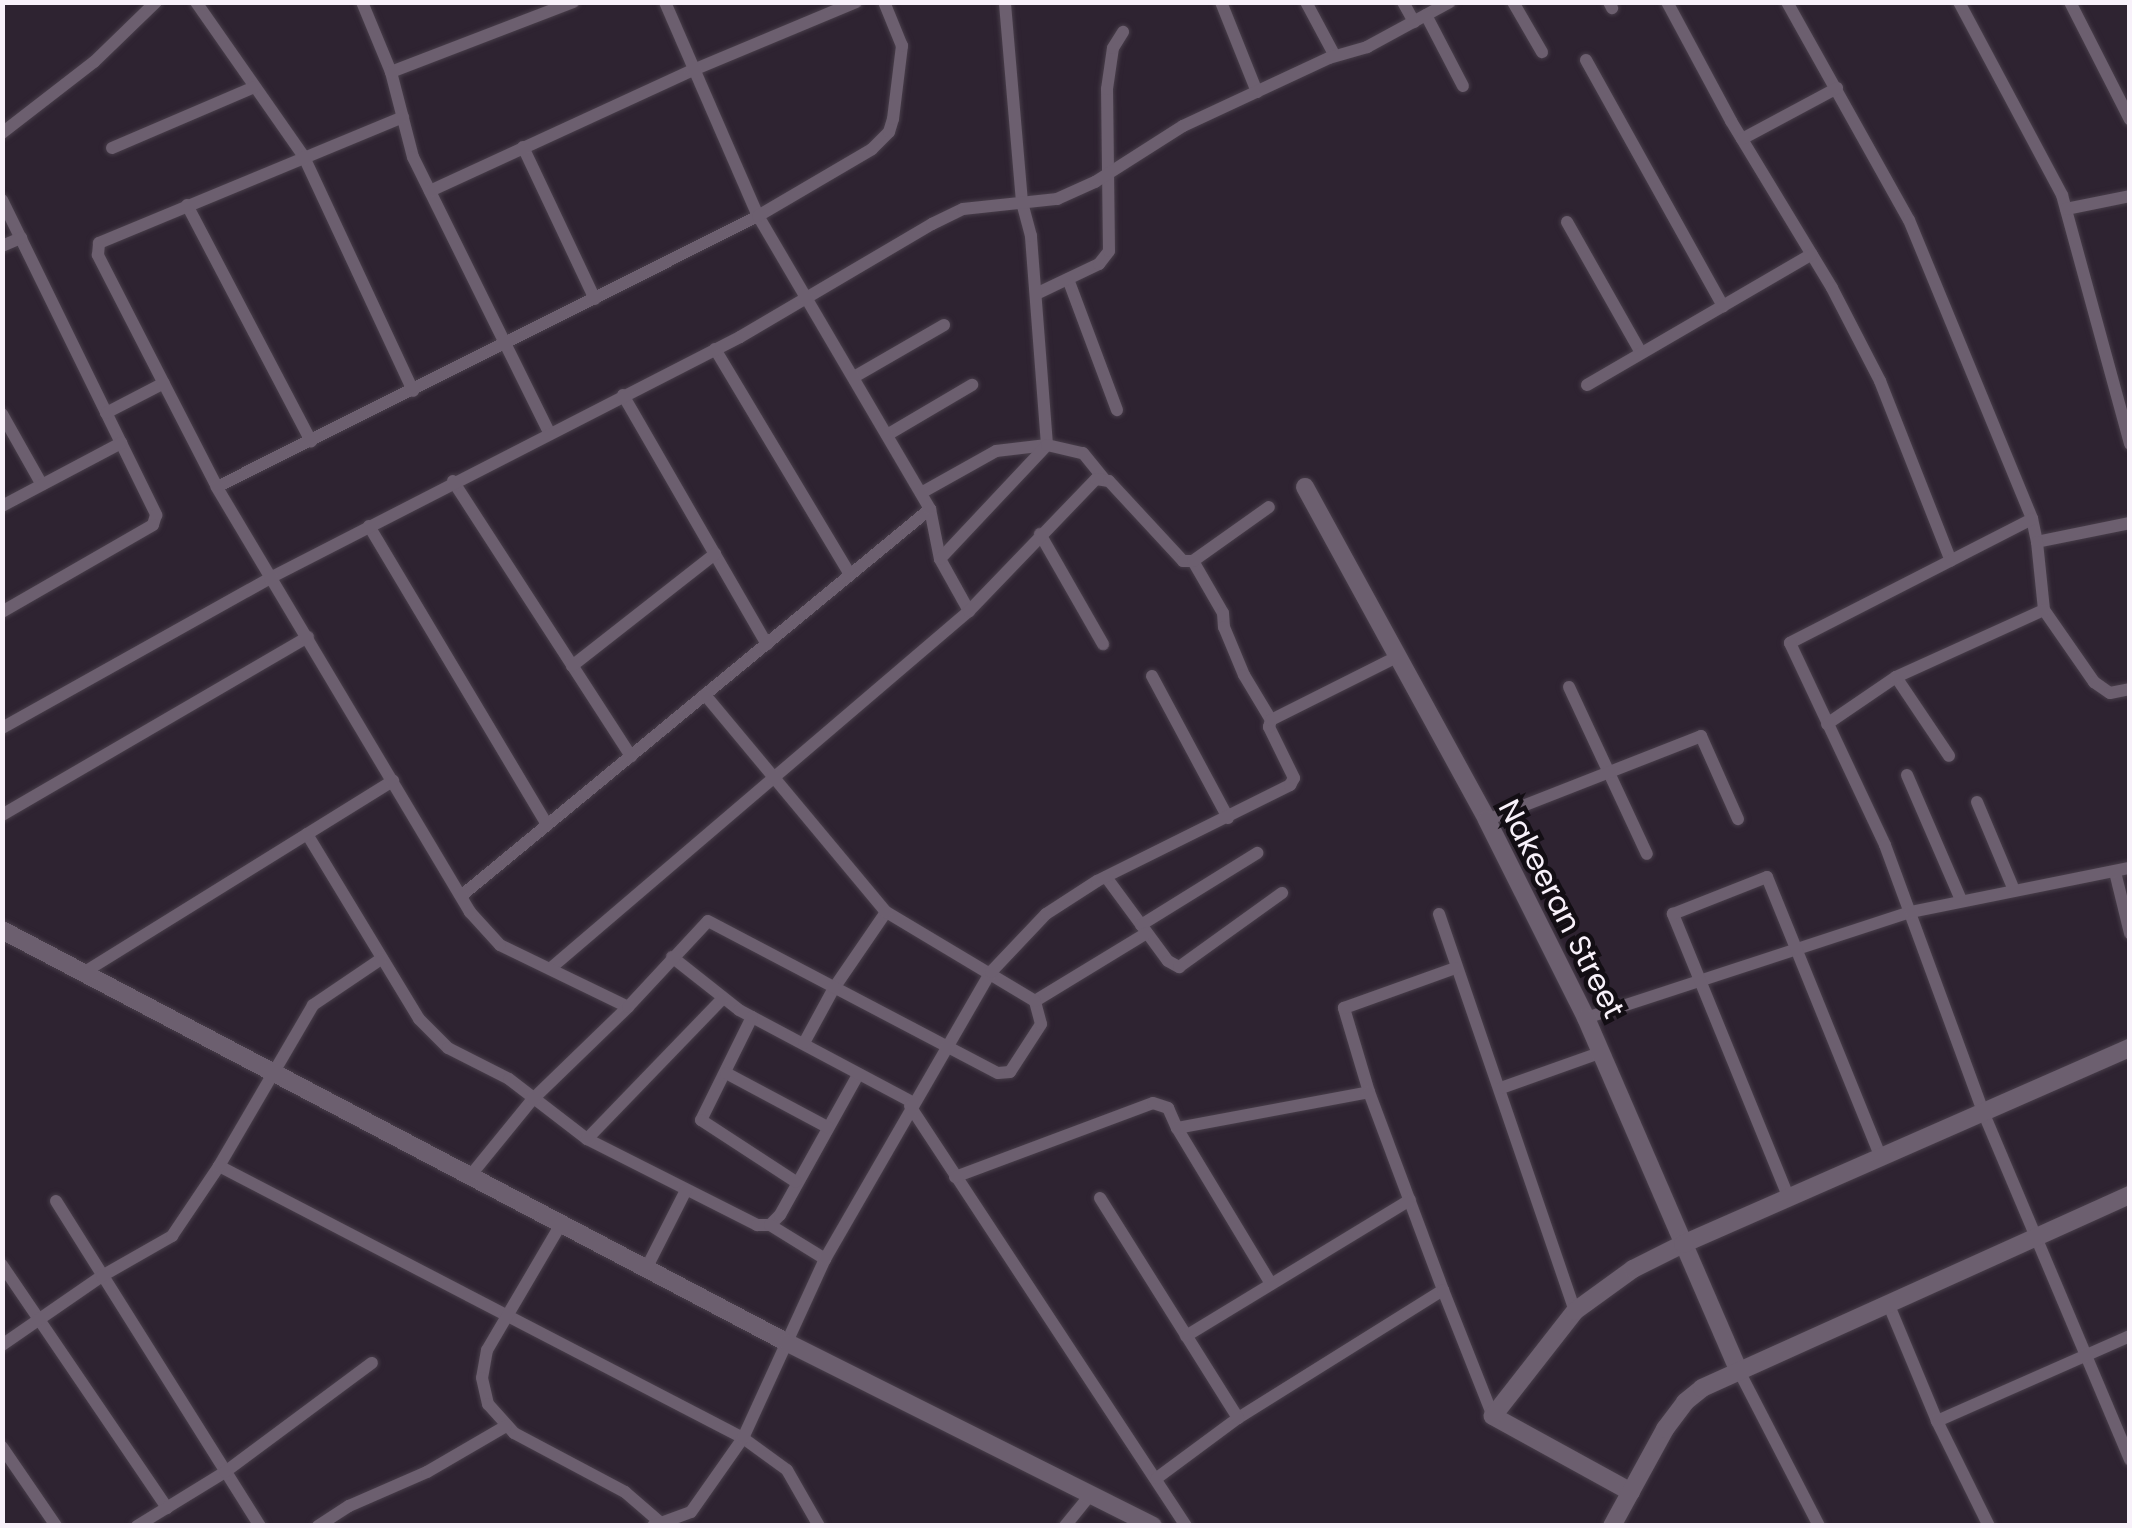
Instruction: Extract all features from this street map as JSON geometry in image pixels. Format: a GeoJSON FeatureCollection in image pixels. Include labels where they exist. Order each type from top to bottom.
{"type":"FeatureCollection","features":[{"type":"Feature","properties":{"kind":"street"},"geometry":{"type":"LineString","coordinates":[[2,133],[94,62],[156,2]]}},
{"type":"Feature","properties":{"kind":"street"},"geometry":{"type":"LineString","coordinates":[[196,2],[304,157],[413,391]]}},
{"type":"Feature","properties":{"kind":"street"},"geometry":{"type":"LineString","coordinates":[[362,2],[390,72],[413,156],[549,432]]}},
{"type":"Feature","properties":{"kind":"street"},"geometry":{"type":"LineString","coordinates":[[390,72],[573,2]]}},
{"type":"Feature","properties":{"kind":"street"},"geometry":{"type":"LineString","coordinates":[[665,2],[758,216],[930,509],[940,559],[969,610]]}},
{"type":"Feature","properties":{"kind":"street"},"geometry":{"type":"LineString","coordinates":[[430,191],[692,71],[856,2]]}},
{"type":"Feature","properties":{"kind":"street"},"geometry":{"type":"LineString","coordinates":[[217,487],[758,216],[872,149],[889,132],[902,46],[884,2]]}},
{"type":"Feature","properties":{"kind":"street"},"geometry":{"type":"LineString","coordinates":[[940,559],[1047,444],[1031,236],[1022,202],[1005,2]]}},
{"type":"Feature","properties":{"kind":"street"},"geometry":{"type":"LineString","coordinates":[[1221,2],[1257,92]]}},
{"type":"Feature","properties":{"kind":"street"},"geometry":{"type":"LineString","coordinates":[[1306,2],[1336,56]]}},
{"type":"Feature","properties":{"kind":"street"},"geometry":{"type":"LineString","coordinates":[[1403,2],[1420,19],[1464,86]]}},
{"type":"Feature","properties":{"kind":"street"},"geometry":{"type":"LineString","coordinates":[[2,728],[270,578],[715,350],[963,210],[1057,198],[1108,174],[1183,126],[1336,56],[1367,47],[1450,2]]}},
{"type":"Feature","properties":{"kind":"street"},"geometry":{"type":"LineString","coordinates":[[1513,2],[1542,52]]}},
{"type":"Feature","properties":{"kind":"street"},"geometry":{"type":"LineString","coordinates":[[1667,2],[1880,381],[1950,562]]}},
{"type":"Feature","properties":{"kind":"street"},"geometry":{"type":"LineString","coordinates":[[1788,2],[1909,220],[2032,519],[2044,610],[2094,682],[2110,693],[2130,689]]}},
{"type":"Feature","properties":{"kind":"street"},"geometry":{"type":"LineString","coordinates":[[1959,2],[2066,209],[2130,444]]}},
{"type":"Feature","properties":{"kind":"street"},"geometry":{"type":"LineString","coordinates":[[2070,2],[2130,120]]}},
{"type":"Feature","properties":{"kind":"street"},"geometry":{"type":"LineString","coordinates":[[1036,294],[1099,264],[1108,251],[1108,89],[1113,48],[1123,32]]}},
{"type":"Feature","properties":{"kind":"street"},"geometry":{"type":"LineString","coordinates":[[1586,60],[1723,306]]}},
{"type":"Feature","properties":{"kind":"street"},"geometry":{"type":"LineString","coordinates":[[112,148],[254,87]]}},
{"type":"Feature","properties":{"kind":"street"},"geometry":{"type":"LineString","coordinates":[[1742,139],[1836,88]]}},
{"type":"Feature","properties":{"kind":"street"},"geometry":{"type":"LineString","coordinates":[[403,117],[106,239],[97,249],[217,487],[461,896],[500,945],[628,1008]]}},
{"type":"Feature","properties":{"kind":"street"},"geometry":{"type":"LineString","coordinates":[[523,146],[596,299]]}},
{"type":"Feature","properties":{"kind":"street"},"geometry":{"type":"LineString","coordinates":[[2066,209],[2130,196]]}},
{"type":"Feature","properties":{"kind":"street"},"geometry":{"type":"LineString","coordinates":[[2,200],[156,515],[154,525],[2,612]]}},
{"type":"Feature","properties":{"kind":"street"},"geometry":{"type":"LineString","coordinates":[[187,205],[312,441]]}},
{"type":"Feature","properties":{"kind":"street"},"geometry":{"type":"LineString","coordinates":[[1567,222],[1641,353]]}},
{"type":"Feature","properties":{"kind":"street"},"geometry":{"type":"LineString","coordinates":[[2,246],[21,238]]}},
{"type":"Feature","properties":{"kind":"street"},"geometry":{"type":"LineString","coordinates":[[1587,385],[1812,254]]}},
{"type":"Feature","properties":{"kind":"street"},"geometry":{"type":"LineString","coordinates":[[1068,279],[1118,410]]}},
{"type":"Feature","properties":{"kind":"street"},"geometry":{"type":"LineString","coordinates":[[854,378],[944,325]]}},
{"type":"Feature","properties":{"kind":"street"},"geometry":{"type":"LineString","coordinates":[[715,350],[850,576]]}},
{"type":"Feature","properties":{"kind":"street"},"geometry":{"type":"LineString","coordinates":[[106,413],[164,383]]}},
{"type":"Feature","properties":{"kind":"street"},"geometry":{"type":"LineString","coordinates":[[888,435],[972,385]]}},
{"type":"Feature","properties":{"kind":"street"},"geometry":{"type":"LineString","coordinates":[[623,395],[767,644]]}},
{"type":"Feature","properties":{"kind":"street"},"geometry":{"type":"LineString","coordinates":[[2,414],[42,485]]}},
{"type":"Feature","properties":{"kind":"street"},"geometry":{"type":"LineString","coordinates":[[2,506],[121,442]]}},
{"type":"Feature","properties":{"kind":"street"},"geometry":{"type":"LineString","coordinates":[[561,1224],[487,1350],[482,1378],[488,1404],[506,1426],[624,1492],[658,1525],[697,1507],[743,1438],[825,1259],[911,1104],[991,972],[1046,914],[1106,876],[1270,797],[1294,778],[1269,727],[1270,720],[1244,675],[1224,627],[1223,613],[1193,561],[1174,555],[1083,454],[1047,444],[996,451],[921,493]]}},
{"type":"Feature","properties":{"kind":"street"},"geometry":{"type":"LineString","coordinates":[[550,968],[969,610],[1088,485],[1103,478]]}},
{"type":"Feature","properties":{"kind":"street"},"geometry":{"type":"LineString","coordinates":[[453,482],[630,756]]}},
{"type":"Feature","properties":{"kind":"street","name":"Nakeeran Street"},"geometry":{"type":"LineString","coordinates":[[1305,487],[1487,820],[1586,1018],[1738,1370]]}},
{"type":"Feature","properties":{"kind":"street"},"geometry":{"type":"LineString","coordinates":[[1193,561],[1269,506]]}},
{"type":"Feature","properties":{"kind":"street"},"geometry":{"type":"LineString","coordinates":[[461,896],[930,509]]}},
{"type":"Feature","properties":{"kind":"street"},"geometry":{"type":"LineString","coordinates":[[2032,519],[1790,643],[1911,912],[1984,1114],[2129,1458]]}},
{"type":"Feature","properties":{"kind":"street"},"geometry":{"type":"LineString","coordinates":[[2037,542],[2130,522]]}},
{"type":"Feature","properties":{"kind":"street"},"geometry":{"type":"LineString","coordinates":[[370,526],[547,825]]}},
{"type":"Feature","properties":{"kind":"street"},"geometry":{"type":"LineString","coordinates":[[1040,534],[1103,644]]}},
{"type":"Feature","properties":{"kind":"street"},"geometry":{"type":"LineString","coordinates":[[572,666],[715,554]]}},
{"type":"Feature","properties":{"kind":"street"},"geometry":{"type":"LineString","coordinates":[[1827,724],[1896,677],[2044,610]]}},
{"type":"Feature","properties":{"kind":"street"},"geometry":{"type":"LineString","coordinates":[[2,815],[308,637]]}},
{"type":"Feature","properties":{"kind":"street"},"geometry":{"type":"LineString","coordinates":[[1270,720],[1399,656]]}},
{"type":"Feature","properties":{"kind":"street"},"geometry":{"type":"LineString","coordinates":[[1152,676],[1228,818]]}},
{"type":"Feature","properties":{"kind":"street"},"geometry":{"type":"LineString","coordinates":[[1896,677],[1949,756]]}},
{"type":"Feature","properties":{"kind":"street"},"geometry":{"type":"LineString","coordinates":[[1569,687],[1647,854]]}},
{"type":"Feature","properties":{"kind":"street"},"geometry":{"type":"LineString","coordinates":[[470,1176],[532,1100],[628,1008],[708,921],[1005,1075],[1040,1024],[1035,1001],[886,912],[705,695]]}},
{"type":"Feature","properties":{"kind":"street"},"geometry":{"type":"LineString","coordinates":[[1487,820],[1701,736],[1738,819]]}},
{"type":"Feature","properties":{"kind":"street"},"geometry":{"type":"LineString","coordinates":[[1907,774],[1961,900]]}},
{"type":"Feature","properties":{"kind":"street"},"geometry":{"type":"LineString","coordinates":[[83,973],[393,781]]}},
{"type":"Feature","properties":{"kind":"street"},"geometry":{"type":"LineString","coordinates":[[1976,802],[2014,890]]}},
{"type":"Feature","properties":{"kind":"street"},"geometry":{"type":"LineString","coordinates":[[307,834],[419,1019],[448,1048],[509,1079],[587,1139],[757,1225],[770,1224],[825,1259]]}},
{"type":"Feature","properties":{"kind":"street"},"geometry":{"type":"LineString","coordinates":[[1035,1001],[1257,852]]}},
{"type":"Feature","properties":{"kind":"street"},"geometry":{"type":"LineString","coordinates":[[1586,1018],[1911,912],[2130,868]]}},
{"type":"Feature","properties":{"kind":"street"},"geometry":{"type":"LineString","coordinates":[[2115,872],[2130,933]]}},
{"type":"Feature","properties":{"kind":"street"},"geometry":{"type":"LineString","coordinates":[[1106,876],[1144,929],[1178,967],[1282,893]]}},
{"type":"Feature","properties":{"kind":"street"},"geometry":{"type":"LineString","coordinates":[[1788,1196],[1672,914],[1767,878],[1880,1155]]}},
{"type":"Feature","properties":{"kind":"street"},"geometry":{"type":"LineString","coordinates":[[804,1043],[834,988],[886,912]]}},
{"type":"Feature","properties":{"kind":"street"},"geometry":{"type":"LineString","coordinates":[[1439,914],[1454,968],[1501,1088],[1575,1311]]}},
{"type":"Feature","properties":{"kind":"street"},"geometry":{"type":"LineString","coordinates":[[2,930],[788,1343],[1153,1526]]}},
{"type":"Feature","properties":{"kind":"street"},"geometry":{"type":"LineString","coordinates":[[672,957],[722,999],[911,1104],[1186,1526]]}},
{"type":"Feature","properties":{"kind":"street"},"geometry":{"type":"LineString","coordinates":[[2,1346],[102,1276],[172,1236],[219,1166],[320,996],[381,959]]}},
{"type":"Feature","properties":{"kind":"street"},"geometry":{"type":"LineString","coordinates":[[1454,968],[1344,1008],[1369,1092],[1493,1416],[1631,1492]]}},
{"type":"Feature","properties":{"kind":"street"},"geometry":{"type":"LineString","coordinates":[[587,1139],[722,999]]}},
{"type":"Feature","properties":{"kind":"street"},"geometry":{"type":"LineString","coordinates":[[752,1017],[701,1120],[796,1182]]}},
{"type":"Feature","properties":{"kind":"street"},"geometry":{"type":"LineString","coordinates":[[1493,1416],[1575,1311],[1633,1269],[1880,1155],[1984,1114],[2130,1048]]}},
{"type":"Feature","properties":{"kind":"street"},"geometry":{"type":"LineString","coordinates":[[1501,1088],[1602,1052]]}},
{"type":"Feature","properties":{"kind":"street"},"geometry":{"type":"LineString","coordinates":[[726,1073],[827,1128]]}},
{"type":"Feature","properties":{"kind":"street"},"geometry":{"type":"LineString","coordinates":[[770,1224],[780,1215],[858,1075]]}},
{"type":"Feature","properties":{"kind":"street"},"geometry":{"type":"LineString","coordinates":[[1177,1128],[1369,1092]]}},
{"type":"Feature","properties":{"kind":"street"},"geometry":{"type":"LineString","coordinates":[[956,1177],[1152,1104],[1168,1108],[1272,1284]]}},
{"type":"Feature","properties":{"kind":"street"},"geometry":{"type":"LineString","coordinates":[[219,1166],[743,1438],[788,1470],[819,1526]]}},
{"type":"Feature","properties":{"kind":"street"},"geometry":{"type":"LineString","coordinates":[[646,1269],[686,1190]]}},
{"type":"Feature","properties":{"kind":"street"},"geometry":{"type":"LineString","coordinates":[[1612,1526],[1684,1402],[1738,1370],[2130,1196]]}},
{"type":"Feature","properties":{"kind":"street"},"geometry":{"type":"LineString","coordinates":[[1100,1198],[1238,1418]]}},
{"type":"Feature","properties":{"kind":"street"},"geometry":{"type":"LineString","coordinates":[[1186,1336],[1410,1200]]}},
{"type":"Feature","properties":{"kind":"street"},"geometry":{"type":"LineString","coordinates":[[56,1201],[260,1526]]}},
{"type":"Feature","properties":{"kind":"street"},"geometry":{"type":"LineString","coordinates":[[2,1265],[167,1508]]}},
{"type":"Feature","properties":{"kind":"street"},"geometry":{"type":"LineString","coordinates":[[1157,1478],[1238,1418],[1443,1290]]}},
{"type":"Feature","properties":{"kind":"street"},"geometry":{"type":"LineString","coordinates":[[1888,1304],[1937,1421],[1989,1526]]}},
{"type":"Feature","properties":{"kind":"street"},"geometry":{"type":"LineString","coordinates":[[1937,1421],[2130,1336]]}},
{"type":"Feature","properties":{"kind":"street"},"geometry":{"type":"LineString","coordinates":[[136,1526],[225,1472],[372,1364]]}},
{"type":"Feature","properties":{"kind":"street"},"geometry":{"type":"LineString","coordinates":[[1738,1370],[1819,1526]]}},
{"type":"Feature","properties":{"kind":"street"},"geometry":{"type":"LineString","coordinates":[[318,1526],[350,1506],[427,1472],[506,1426]]}},
{"type":"Feature","properties":{"kind":"street"},"geometry":{"type":"LineString","coordinates":[[2,1446],[56,1526]]}},
{"type":"Feature","properties":{"kind":"street"},"geometry":{"type":"LineString","coordinates":[[1065,1526],[1091,1494]]}}]}
